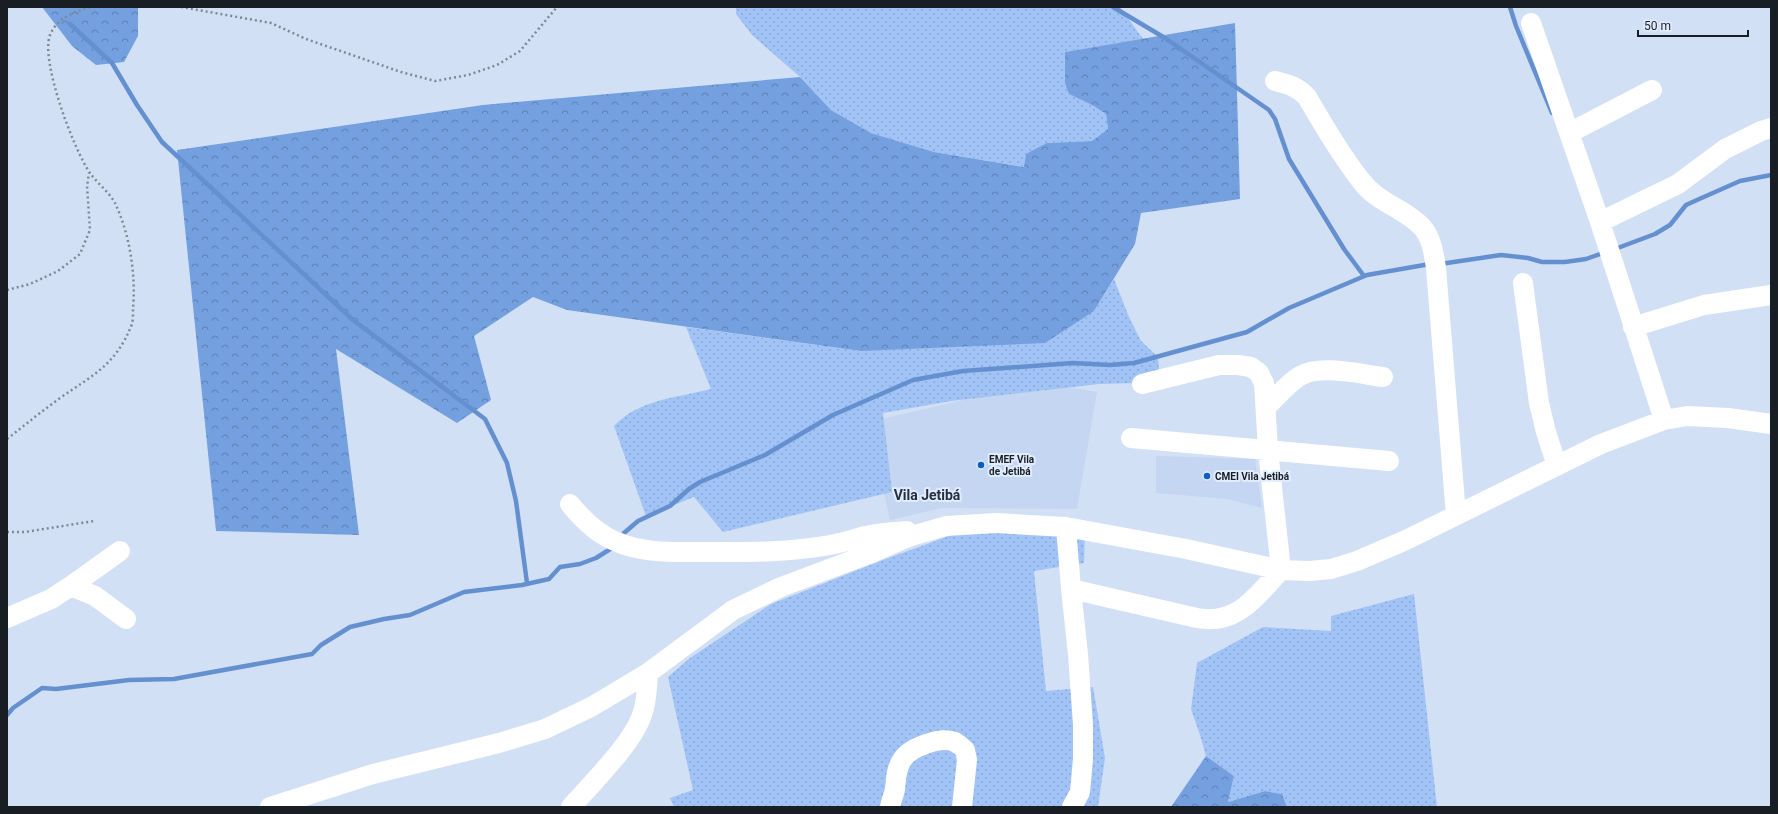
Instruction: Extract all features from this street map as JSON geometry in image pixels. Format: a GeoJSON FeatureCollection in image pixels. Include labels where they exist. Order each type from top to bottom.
{"type":"FeatureCollection","features":[{"type":"Feature","properties":{"kind":"street"},"geometry":{"type":"LineString","coordinates":[[1531,23],[1600,222],[1664,420]]}},
{"type":"Feature","properties":{"kind":"street"},"geometry":{"type":"LineString","coordinates":[[1275,81],[1294,86],[1301,90],[1362,183],[1375,196],[1423,228],[1430,240],[1436,268],[1456,515]]}},
{"type":"Feature","properties":{"kind":"street"},"geometry":{"type":"LineString","coordinates":[[1569,133],[1652,90]]}},
{"type":"Feature","properties":{"kind":"street"},"geometry":{"type":"LineString","coordinates":[[1600,222],[1678,184],[1726,149],[1761,131],[1771,128]]}},
{"type":"Feature","properties":{"kind":"street"},"geometry":{"type":"LineString","coordinates":[[1523,283],[1539,403],[1546,432],[1557,466]]}},
{"type":"Feature","properties":{"kind":"street"},"geometry":{"type":"LineString","coordinates":[[1633,327],[1704,305],[1771,295]]}},
{"type":"Feature","properties":{"kind":"street"},"geometry":{"type":"LineString","coordinates":[[1142,384],[1219,365],[1238,364],[1251,367],[1259,373],[1264,383],[1268,450],[1281,570]]}},
{"type":"Feature","properties":{"kind":"street"},"geometry":{"type":"LineString","coordinates":[[1266,408],[1289,384],[1301,375],[1311,372],[1324,370],[1383,377]]}},
{"type":"Feature","properties":{"kind":"street"},"geometry":{"type":"LineString","coordinates":[[570,504],[593,526],[616,542],[639,549],[660,552],[729,552],[794,549],[830,545],[867,536],[946,526],[996,523],[1066,527],[1186,549],[1281,570],[1310,571],[1331,569],[1357,561],[1406,540],[1601,444],[1664,420],[1687,416],[1728,418],[1771,424]]}},
{"type":"Feature","properties":{"kind":"street"},"geometry":{"type":"LineString","coordinates":[[1131,438],[1389,461]]}},
{"type":"Feature","properties":{"kind":"street"},"geometry":{"type":"LineString","coordinates":[[270,807],[373,774],[499,743],[545,729],[591,707],[648,673],[733,610],[781,587],[869,554],[908,537],[946,526]]}},
{"type":"Feature","properties":{"kind":"street"},"geometry":{"type":"LineString","coordinates":[[1066,527],[1078,654],[1083,759],[1080,792],[1072,807]]}},
{"type":"Feature","properties":{"kind":"street"},"geometry":{"type":"LineString","coordinates":[[7,618],[51,599],[120,551]]}},
{"type":"Feature","properties":{"kind":"street"},"geometry":{"type":"LineString","coordinates":[[1071,589],[1210,620],[1225,618],[1242,610],[1281,570]]}},
{"type":"Feature","properties":{"kind":"street"},"geometry":{"type":"LineString","coordinates":[[71,586],[95,596],[126,619]]}},
{"type":"Feature","properties":{"kind":"street"},"geometry":{"type":"LineString","coordinates":[[572,807],[625,745],[636,727],[642,716],[646,701],[648,673]]}},
{"type":"Feature","properties":{"kind":"street"},"geometry":{"type":"LineString","coordinates":[[890,807],[895,791],[895,775],[902,759],[916,748],[933,742],[946,740],[955,742],[964,750],[967,760],[962,807]]}},
{"type":"Feature","properties":{"kind":"path"},"geometry":{"type":"LineString","coordinates":[[7,439],[59,399],[101,371],[119,350],[132,323],[135,290],[124,229],[114,202],[90,172],[72,138],[58,97],[48,52],[50,36],[59,22],[73,12],[90,7]]}},
{"type":"Feature","properties":{"kind":"path"},"geometry":{"type":"LineString","coordinates":[[181,7],[271,23],[306,39],[401,72],[435,81],[468,75],[497,65],[520,51],[557,7]]}},
{"type":"Feature","properties":{"kind":"path"},"geometry":{"type":"LineString","coordinates":[[7,290],[30,284],[58,271],[80,254],[90,230],[87,186],[90,172]]}},
{"type":"Feature","properties":{"kind":"path"},"geometry":{"type":"LineString","coordinates":[[7,532],[25,532],[94,521]]}},
{"type":"Feature","properties":{"kind":"shaded area"},"geometry":{"type":"Polygon","coordinates":[[[736,7],[1120,7],[1143,39],[1065,52],[1069,94],[1092,105],[1106,114],[1108,129],[1092,141],[1047,143],[1025,167],[934,152],[871,133],[831,110],[800,77],[752,35],[736,14],[736,7]]]}},
{"type":"Feature","properties":{"kind":"shaded area"},"geometry":{"type":"Polygon","coordinates":[[[1114,279],[1129,317],[1141,341],[1158,357],[1159,370],[1136,383],[1099,384],[951,401],[883,413],[892,492],[723,532],[694,497],[646,516],[614,426],[635,410],[647,405],[711,389],[686,327],[861,351],[1094,311],[1114,279]]]}},
{"type":"Feature","properties":{"kind":"shaded area","name":"EMEF Vila de Jetibá"},"geometry":{"type":"Polygon","coordinates":[[[1040,382],[1097,392],[1077,509],[942,508],[890,520],[869,422],[1040,382]]]}},
{"type":"Feature","properties":{"kind":"shaded area","name":"CMEI Vila Jetibá"},"geometry":{"type":"Polygon","coordinates":[[[1156,456],[1255,459],[1262,508],[1227,499],[1156,493],[1156,456]]]}},
{"type":"Feature","properties":{"kind":"shaded area"},"geometry":{"type":"Polygon","coordinates":[[[1085,528],[1084,563],[1034,571],[1046,691],[1093,687],[1105,758],[1098,807],[674,807],[670,798],[693,790],[668,677],[690,658],[771,604],[957,533],[1085,528]]]}},
{"type":"Feature","properties":{"kind":"shaded area"},"geometry":{"type":"Polygon","coordinates":[[[1414,594],[1437,807],[1287,807],[1282,794],[1265,791],[1228,802],[1234,776],[1206,756],[1191,709],[1197,663],[1263,627],[1331,631],[1331,616],[1414,594]]]}},
{"type":"Feature","properties":{"kind":"green space"},"geometry":{"type":"Polygon","coordinates":[[[42,7],[138,7],[138,36],[124,62],[96,65],[72,46],[42,7]]]}},
{"type":"Feature","properties":{"kind":"green space"},"geometry":{"type":"Polygon","coordinates":[[[1235,23],[1240,199],[1141,213],[1135,244],[1094,311],[1045,343],[861,351],[567,310],[533,297],[474,336],[491,400],[457,423],[336,349],[359,535],[216,531],[177,150],[483,105],[800,77],[831,110],[871,133],[934,152],[1024,167],[1026,154],[1047,143],[1092,141],[1108,129],[1106,114],[1092,105],[1069,94],[1065,83],[1065,52],[1235,23]]]}},
{"type":"Feature","properties":{"kind":"green space"},"geometry":{"type":"Polygon","coordinates":[[[1206,756],[1234,776],[1228,802],[1265,791],[1282,794],[1287,807],[1171,807],[1206,756]]]}},
{"type":"Feature","properties":{"kind":"waterway"},"geometry":{"type":"LineString","coordinates":[[1113,7],[1165,38],[1269,110],[1275,119],[1289,159],[1344,249],[1364,276]]}},
{"type":"Feature","properties":{"kind":"waterway"},"geometry":{"type":"LineString","coordinates":[[1510,7],[1516,26],[1552,113]]}},
{"type":"Feature","properties":{"kind":"waterway"},"geometry":{"type":"LineString","coordinates":[[70,24],[112,63],[137,105],[162,142],[353,320],[485,419],[507,463],[516,501],[527,583]]}},
{"type":"Feature","properties":{"kind":"waterway"},"geometry":{"type":"LineString","coordinates":[[1615,249],[1655,234],[1670,225],[1686,205],[1740,181],[1771,175]]}},
{"type":"Feature","properties":{"kind":"waterway"},"geometry":{"type":"LineString","coordinates":[[1440,264],[1501,255],[1528,258],[1542,262],[1565,262],[1586,259],[1606,252]]}},
{"type":"Feature","properties":{"kind":"waterway"},"geometry":{"type":"LineString","coordinates":[[624,533],[638,521],[670,506],[689,489],[700,482],[765,455],[833,415],[913,380],[963,371],[1073,363],[1110,365],[1134,363],[1247,332],[1289,308],[1367,275],[1430,264]]}},
{"type":"Feature","properties":{"kind":"waterway"},"geometry":{"type":"LineString","coordinates":[[7,715],[13,708],[42,688],[56,689],[129,680],[174,679],[312,654],[321,645],[350,627],[410,615],[464,592],[522,585],[549,579],[560,567],[580,564],[596,558],[612,548]]}},
{"type":"Feature","properties":{"kind":"place","name":"EMEF Vila de Jetibá"},"geometry":{"type":"Point","coordinates":[981,465]}},
{"type":"Feature","properties":{"kind":"place","name":"CMEI Vila Jetibá"},"geometry":{"type":"Point","coordinates":[1207,476]}},
{"type":"Feature","properties":{"kind":"district","name":"Vila Jetibá"},"geometry":{"type":"Point","coordinates":[927,495]}}]}
